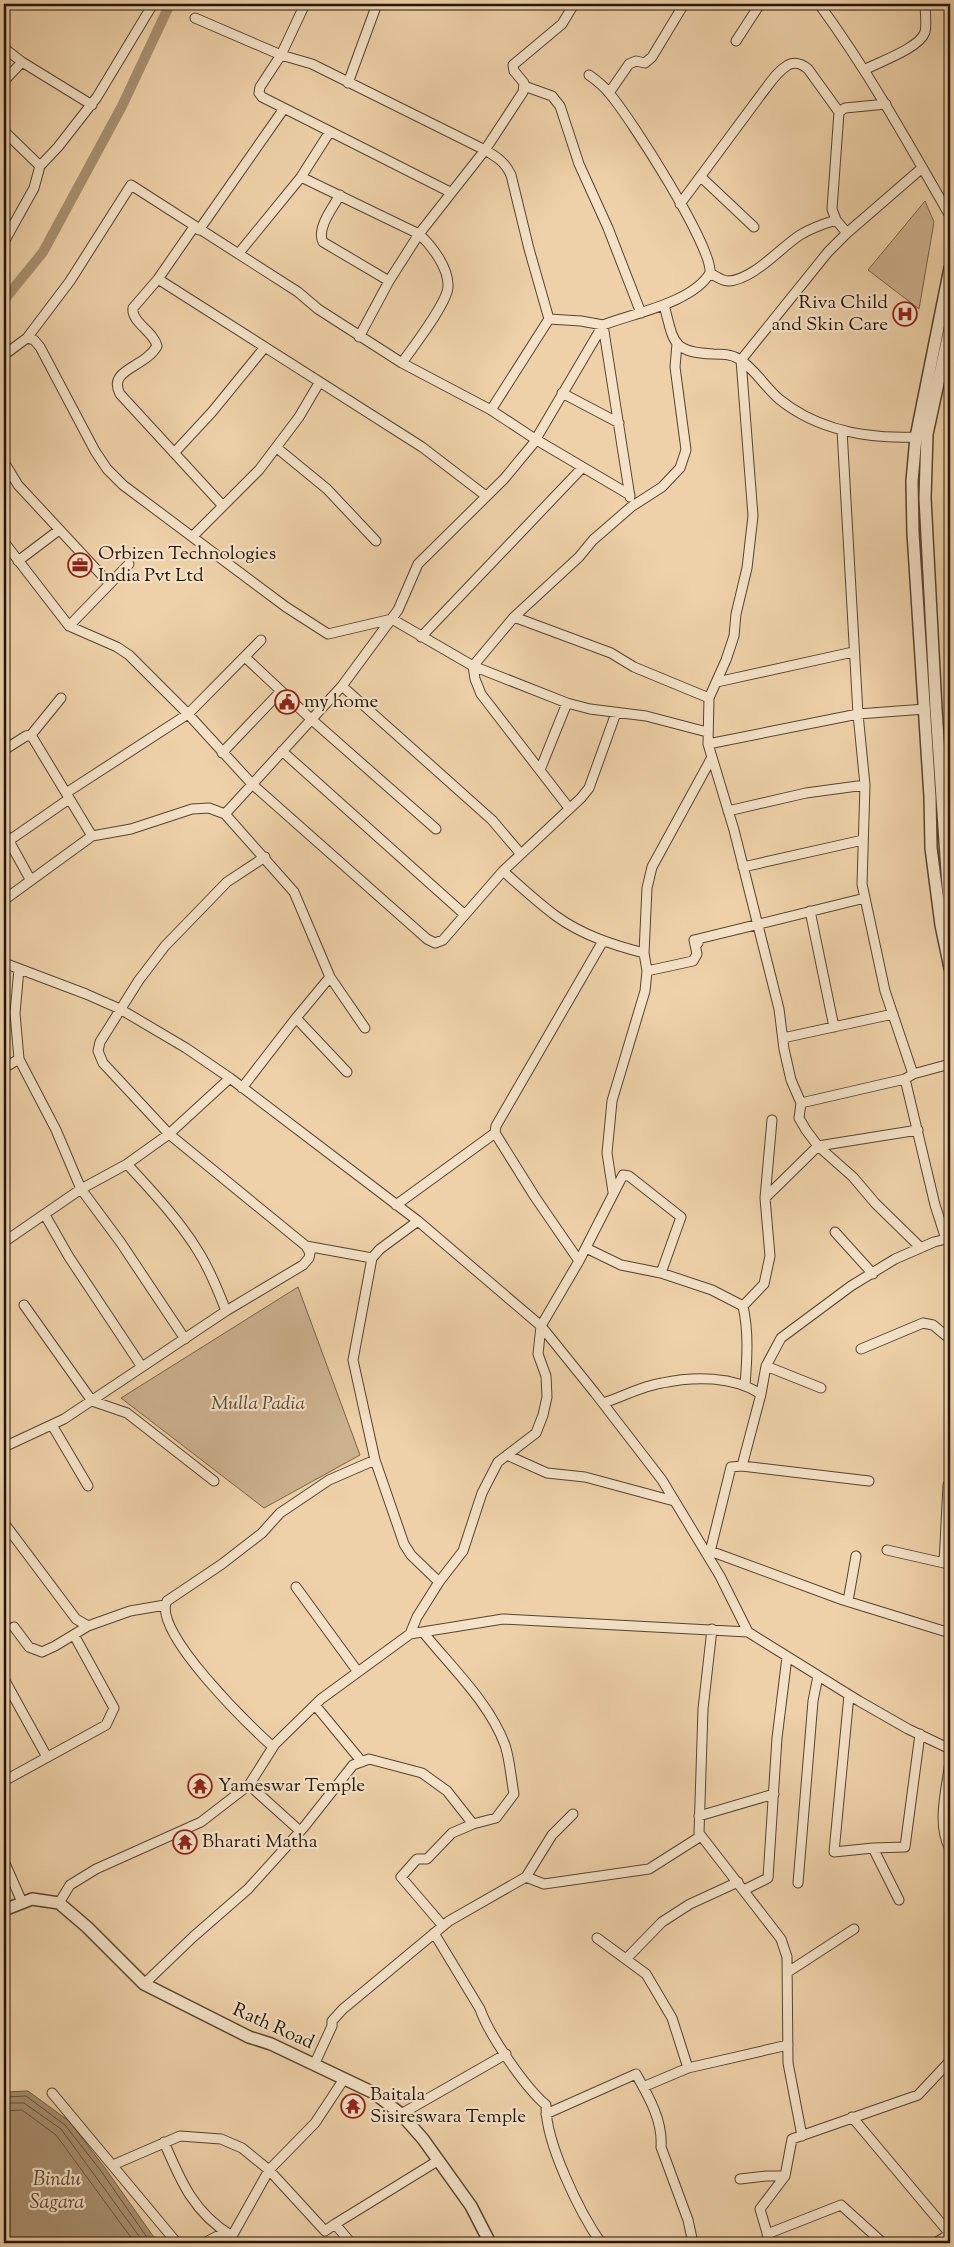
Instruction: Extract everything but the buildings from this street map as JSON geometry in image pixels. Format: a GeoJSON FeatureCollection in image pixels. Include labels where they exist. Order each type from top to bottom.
{"type":"FeatureCollection","features":[{"type":"Feature","properties":{"kind":"street"},"geometry":{"type":"LineString","coordinates":[[4,242],[34,188],[40,166],[92,105],[153,4]]}},
{"type":"Feature","properties":{"kind":"street"},"geometry":{"type":"LineString","coordinates":[[305,4],[281,55],[260,86],[259,93],[265,100],[283,110],[450,192]]}},
{"type":"Feature","properties":{"kind":"street"},"geometry":{"type":"LineString","coordinates":[[348,83],[377,4]]}},
{"type":"Feature","properties":{"kind":"street"},"geometry":{"type":"LineString","coordinates":[[574,4],[562,24],[513,65],[514,71],[524,86],[552,96],[560,106],[579,164],[608,228],[641,313]]}},
{"type":"Feature","properties":{"kind":"street"},"geometry":{"type":"LineString","coordinates":[[609,92],[629,64],[636,61],[644,63],[652,57],[684,4]]}},
{"type":"Feature","properties":{"kind":"street"},"geometry":{"type":"LineString","coordinates":[[736,41],[760,4]]}},
{"type":"Feature","properties":{"kind":"street"},"geometry":{"type":"LineString","coordinates":[[819,4],[886,104],[950,216]]}},
{"type":"Feature","properties":{"kind":"street"},"geometry":{"type":"LineString","coordinates":[[864,70],[914,45],[922,38],[925,31],[924,4]]}},
{"type":"Feature","properties":{"kind":"street"},"geometry":{"type":"LineString","coordinates":[[195,18],[281,55],[312,64],[499,158],[511,175],[549,319],[491,410]]}},
{"type":"Feature","properties":{"kind":"street"},"geometry":{"type":"LineString","coordinates":[[4,48],[22,62],[92,105]]}},
{"type":"Feature","properties":{"kind":"street"},"geometry":{"type":"LineString","coordinates":[[4,81],[22,62]]}},
{"type":"Feature","properties":{"kind":"street"},"geometry":{"type":"LineString","coordinates":[[680,204],[780,71],[794,62],[803,65],[808,70],[839,112],[832,209],[836,220],[847,233]]}},
{"type":"Feature","properties":{"kind":"street"},"geometry":{"type":"LineString","coordinates":[[549,319],[581,321],[603,325],[664,305],[702,284],[710,274],[710,260],[680,204],[609,92],[589,75]]}},
{"type":"Feature","properties":{"kind":"street"},"geometry":{"type":"LineString","coordinates":[[359,337],[389,281],[419,234],[450,192],[485,150],[524,86]]}},
{"type":"Feature","properties":{"kind":"street"},"geometry":{"type":"LineString","coordinates":[[839,112],[845,108],[886,104]]}},
{"type":"Feature","properties":{"kind":"street"},"geometry":{"type":"LineString","coordinates":[[223,506],[120,394],[116,386],[116,380],[121,374],[147,359],[157,346],[156,340],[132,312],[136,302],[158,279],[197,229],[283,110]]}},
{"type":"Feature","properties":{"kind":"street"},"geometry":{"type":"LineString","coordinates":[[4,132],[40,166]]}},
{"type":"Feature","properties":{"kind":"street"},"geometry":{"type":"LineString","coordinates":[[239,253],[301,178],[329,133]]}},
{"type":"Feature","properties":{"kind":"street"},"geometry":{"type":"LineString","coordinates":[[920,1248],[875,1202],[854,1177],[818,1146],[800,1118],[800,1103],[791,1080],[779,1009],[728,810],[711,759],[707,732],[709,698],[734,636],[736,614],[747,568],[753,516],[741,360],[800,284],[847,233],[922,168]]}},
{"type":"Feature","properties":{"kind":"street"},"geometry":{"type":"LineString","coordinates":[[700,177],[754,227]]}},
{"type":"Feature","properties":{"kind":"street"},"geometry":{"type":"LineString","coordinates":[[301,178],[419,234],[429,243],[439,260],[448,287],[444,300],[402,363]]}},
{"type":"Feature","properties":{"kind":"street"},"geometry":{"type":"LineString","coordinates":[[4,355],[27,338],[70,281],[131,185],[197,229],[239,253],[359,337],[402,363],[491,410],[582,468],[630,495]]}},
{"type":"Feature","properties":{"kind":"street"},"geometry":{"type":"LineString","coordinates":[[340,195],[321,230],[323,242],[389,281]]}},
{"type":"Feature","properties":{"kind":"street"},"geometry":{"type":"LineString","coordinates":[[710,274],[728,281],[740,278],[799,236],[816,226],[836,220]]}},
{"type":"Feature","properties":{"kind":"street"},"geometry":{"type":"LineString","coordinates":[[950,268],[916,437],[912,481],[913,533],[930,797],[931,848],[940,925],[950,968]]}},
{"type":"Feature","properties":{"kind":"street"},"geometry":{"type":"LineString","coordinates":[[158,279],[422,448],[486,496]]}},
{"type":"Feature","properties":{"kind":"street"},"geometry":{"type":"LineString","coordinates":[[569,808],[481,694],[475,679],[474,666],[514,617],[579,557],[593,540],[632,507],[662,486],[680,468],[686,450],[675,367],[677,344],[664,305]]}},
{"type":"Feature","properties":{"kind":"street"},"geometry":{"type":"LineString","coordinates":[[225,814],[342,686],[392,619],[418,564],[504,479],[535,439],[603,325]]}},
{"type":"Feature","properties":{"kind":"street"},"geometry":{"type":"LineString","coordinates":[[603,325],[632,507]]}},
{"type":"Feature","properties":{"kind":"street"},"geometry":{"type":"LineString","coordinates":[[950,328],[927,434],[924,498],[950,916]]}},
{"type":"Feature","properties":{"kind":"street"},"geometry":{"type":"LineString","coordinates":[[27,338],[34,340],[43,352],[64,395],[107,469],[123,485],[286,607],[328,634],[392,619],[474,666],[567,703],[616,713],[646,716],[707,732]]}},
{"type":"Feature","properties":{"kind":"street"},"geometry":{"type":"LineString","coordinates":[[677,344],[683,350],[696,353],[727,354],[741,360],[778,398],[799,414],[842,430],[895,438],[916,437]]}},
{"type":"Feature","properties":{"kind":"street"},"geometry":{"type":"LineString","coordinates":[[174,453],[212,412],[264,347]]}},
{"type":"Feature","properties":{"kind":"street"},"geometry":{"type":"LineString","coordinates":[[193,536],[259,470],[299,417],[319,383]]}},
{"type":"Feature","properties":{"kind":"street"},"geometry":{"type":"LineString","coordinates":[[562,393],[619,422]]}},
{"type":"Feature","properties":{"kind":"street"},"geometry":{"type":"LineString","coordinates":[[742,1466],[761,1394],[766,1366],[782,1338],[851,1286],[895,1259],[948,1238],[936,1205],[918,1130],[909,1077],[893,1014],[885,991],[862,884],[865,784],[853,652],[842,430]]}},
{"type":"Feature","properties":{"kind":"street"},"geometry":{"type":"LineString","coordinates":[[276,448],[327,489],[376,541]]}},
{"type":"Feature","properties":{"kind":"street"},"geometry":{"type":"LineString","coordinates":[[4,462],[18,485],[110,584]]}},
{"type":"Feature","properties":{"kind":"street"},"geometry":{"type":"LineString","coordinates":[[421,637],[582,468]]}},
{"type":"Feature","properties":{"kind":"street"},"geometry":{"type":"LineString","coordinates":[[18,561],[59,530]]}},
{"type":"Feature","properties":{"kind":"street"},"geometry":{"type":"LineString","coordinates":[[4,542],[69,626],[117,647],[129,655],[188,714],[252,784],[427,939],[435,943],[443,940],[464,914],[520,853],[588,788],[616,713]]}},
{"type":"Feature","properties":{"kind":"street"},"geometry":{"type":"LineString","coordinates":[[69,626],[129,564]]}},
{"type":"Feature","properties":{"kind":"street"},"geometry":{"type":"LineString","coordinates":[[514,617],[611,653],[634,667],[709,698]]}},
{"type":"Feature","properties":{"kind":"street"},"geometry":{"type":"LineString","coordinates":[[6,842],[67,796],[188,714],[261,640]]}},
{"type":"Feature","properties":{"kind":"street"},"geometry":{"type":"LineString","coordinates":[[717,682],[853,652]]}},
{"type":"Feature","properties":{"kind":"street"},"geometry":{"type":"LineString","coordinates":[[245,656],[311,719],[436,829]]}},
{"type":"Feature","properties":{"kind":"street"},"geometry":{"type":"LineString","coordinates":[[342,686],[492,820],[520,853]]}},
{"type":"Feature","properties":{"kind":"street"},"geometry":{"type":"LineString","coordinates":[[222,753],[281,691]]}},
{"type":"Feature","properties":{"kind":"street"},"geometry":{"type":"LineString","coordinates":[[4,750],[26,736],[31,736],[61,698]]}},
{"type":"Feature","properties":{"kind":"street"},"geometry":{"type":"LineString","coordinates":[[540,770],[567,703]]}},
{"type":"Feature","properties":{"kind":"street"},"geometry":{"type":"LineString","coordinates":[[708,744],[858,714],[924,709]]}},
{"type":"Feature","properties":{"kind":"street"},"geometry":{"type":"LineString","coordinates":[[31,736],[92,836]]}},
{"type":"Feature","properties":{"kind":"street"},"geometry":{"type":"LineString","coordinates":[[282,751],[464,914]]}},
{"type":"Feature","properties":{"kind":"street"},"geometry":{"type":"LineString","coordinates":[[613,1192],[607,1153],[612,1101],[645,991],[647,971],[644,953],[647,888],[652,867],[711,759]]}},
{"type":"Feature","properties":{"kind":"street"},"geometry":{"type":"LineString","coordinates":[[728,810],[806,793],[865,784]]}},
{"type":"Feature","properties":{"kind":"street"},"geometry":{"type":"LineString","coordinates":[[4,900],[30,879],[92,836],[131,829],[192,809],[209,808],[225,814],[294,892],[330,977],[365,1028]]}},
{"type":"Feature","properties":{"kind":"street"},"geometry":{"type":"LineString","coordinates":[[4,832],[6,842],[30,879]]}},
{"type":"Feature","properties":{"kind":"street"},"geometry":{"type":"LineString","coordinates":[[743,867],[863,840]]}},
{"type":"Feature","properties":{"kind":"street"},"geometry":{"type":"LineString","coordinates":[[4,1447],[52,1425],[92,1401],[226,1311],[310,1258],[310,1253],[306,1246],[169,1134],[99,1057],[98,1050],[100,1042],[120,1009],[165,946],[227,882],[265,857]]}},
{"type":"Feature","properties":{"kind":"street"},"geometry":{"type":"LineString","coordinates":[[503,871],[556,916],[579,930],[603,941],[644,953]]}},
{"type":"Feature","properties":{"kind":"street"},"geometry":{"type":"LineString","coordinates":[[647,971],[693,961],[697,954],[696,942],[865,898]]}},
{"type":"Feature","properties":{"kind":"street"},"geometry":{"type":"LineString","coordinates":[[810,912],[834,1027]]}},
{"type":"Feature","properties":{"kind":"street"},"geometry":{"type":"LineString","coordinates":[[579,1261],[535,1197],[495,1133],[496,1126],[603,941]]}},
{"type":"Feature","properties":{"kind":"street"},"geometry":{"type":"LineString","coordinates":[[184,1339],[121,1243],[81,1189],[56,1130],[19,1059],[9,967],[120,1009],[186,1048],[230,1078],[418,1222],[541,1326],[662,1480],[710,1554],[748,1632]]}},
{"type":"Feature","properties":{"kind":"street"},"geometry":{"type":"LineString","coordinates":[[242,1088],[330,977]]}},
{"type":"Feature","properties":{"kind":"street"},"geometry":{"type":"LineString","coordinates":[[783,1038],[893,1014]]}},
{"type":"Feature","properties":{"kind":"street"},"geometry":{"type":"LineString","coordinates":[[296,1018],[347,1072]]}},
{"type":"Feature","properties":{"kind":"street"},"geometry":{"type":"LineString","coordinates":[[4,1068],[19,1059]]}},
{"type":"Feature","properties":{"kind":"street"},"geometry":{"type":"LineString","coordinates":[[800,1103],[909,1077],[950,1064]]}},
{"type":"Feature","properties":{"kind":"street"},"geometry":{"type":"LineString","coordinates":[[4,1242],[81,1189],[128,1164],[169,1134],[230,1078]]}},
{"type":"Feature","properties":{"kind":"street"},"geometry":{"type":"LineString","coordinates":[[743,1306],[764,1284],[770,1256],[764,1198],[772,1120]]}},
{"type":"Feature","properties":{"kind":"street"},"geometry":{"type":"LineString","coordinates":[[764,1198],[818,1146],[918,1130]]}},
{"type":"Feature","properties":{"kind":"street"},"geometry":{"type":"LineString","coordinates":[[396,1205],[495,1133]]}},
{"type":"Feature","properties":{"kind":"street"},"geometry":{"type":"LineString","coordinates":[[128,1164],[197,1250],[211,1275],[226,1311]]}},
{"type":"Feature","properties":{"kind":"street"},"geometry":{"type":"LineString","coordinates":[[410,1634],[417,1617],[439,1582],[463,1551],[489,1476],[498,1462],[536,1433],[547,1398],[546,1376],[538,1354],[541,1326],[579,1261],[623,1175],[629,1176],[681,1217],[661,1273]]}},
{"type":"Feature","properties":{"kind":"street"},"geometry":{"type":"LineString","coordinates":[[44,1215],[69,1257],[142,1367]]}},
{"type":"Feature","properties":{"kind":"street"},"geometry":{"type":"LineString","coordinates":[[418,1222],[372,1258],[353,1360],[375,1460],[404,1544],[411,1555],[439,1582]]}},
{"type":"Feature","properties":{"kind":"street"},"geometry":{"type":"LineString","coordinates":[[835,1232],[872,1274]]}},
{"type":"Feature","properties":{"kind":"street"},"geometry":{"type":"LineString","coordinates":[[306,1246],[372,1258]]}},
{"type":"Feature","properties":{"kind":"street"},"geometry":{"type":"LineString","coordinates":[[586,1248],[621,1265],[661,1273],[712,1290],[743,1306],[747,1321],[745,1386]]}},
{"type":"Feature","properties":{"kind":"street"},"geometry":{"type":"LineString","coordinates":[[24,1305],[92,1401],[127,1413],[214,1482]]}},
{"type":"Feature","properties":{"kind":"street"},"geometry":{"type":"LineString","coordinates":[[861,1349],[922,1323],[933,1324],[950,1339]]}},
{"type":"Feature","properties":{"kind":"street"},"geometry":{"type":"LineString","coordinates":[[766,1366],[822,1388]]}},
{"type":"Feature","properties":{"kind":"street"},"geometry":{"type":"LineString","coordinates":[[603,1403],[661,1383],[719,1379],[745,1386],[761,1394]]}},
{"type":"Feature","properties":{"kind":"street"},"geometry":{"type":"LineString","coordinates":[[52,1425],[88,1486]]}},
{"type":"Feature","properties":{"kind":"street"},"geometry":{"type":"LineString","coordinates":[[506,1455],[547,1473],[585,1477],[674,1501]]}},
{"type":"Feature","properties":{"kind":"street"},"geometry":{"type":"LineString","coordinates":[[273,1747],[239,1716],[196,1667],[165,1613],[165,1605],[167,1601],[222,1564],[262,1533],[280,1513],[329,1480],[375,1460]]}},
{"type":"Feature","properties":{"kind":"street"},"geometry":{"type":"LineString","coordinates":[[710,1554],[731,1467],[742,1466],[869,1481]]}},
{"type":"Feature","properties":{"kind":"street"},"geometry":{"type":"LineString","coordinates":[[887,1550],[947,1563],[948,1485]]}},
{"type":"Feature","properties":{"kind":"street"},"geometry":{"type":"LineString","coordinates":[[4,1523],[76,1619],[88,1626]]}},
{"type":"Feature","properties":{"kind":"street"},"geometry":{"type":"LineString","coordinates":[[710,1554],[848,1602],[950,1633]]}},
{"type":"Feature","properties":{"kind":"street"},"geometry":{"type":"LineString","coordinates":[[848,1602],[856,1556]]}},
{"type":"Feature","properties":{"kind":"street"},"geometry":{"type":"LineString","coordinates":[[296,1587],[358,1672]]}},
{"type":"Feature","properties":{"kind":"street"},"geometry":{"type":"LineString","coordinates":[[14,1626],[29,1647],[42,1652],[88,1626],[130,1611],[165,1605]]}},
{"type":"Feature","properties":{"kind":"street"},"geometry":{"type":"LineString","coordinates":[[4,1910],[32,1899],[59,1902],[70,1885],[89,1873],[201,1822],[249,1785],[273,1747],[314,1705],[410,1634],[503,1619],[748,1632],[787,1658],[849,1694],[950,1749]]}},
{"type":"Feature","properties":{"kind":"street"},"geometry":{"type":"LineString","coordinates":[[712,1629],[703,1709],[699,1833],[781,1939],[788,1957],[788,2063],[802,2136]]}},
{"type":"Feature","properties":{"kind":"street"},"geometry":{"type":"LineString","coordinates":[[423,1632],[482,1704],[505,1746],[514,1794],[496,1818],[473,1824],[452,1833],[427,1859],[417,1859],[400,1877],[443,1926]]}},
{"type":"Feature","properties":{"kind":"street"},"geometry":{"type":"LineString","coordinates":[[4,1781],[106,1725],[114,1708],[74,1635]]}},
{"type":"Feature","properties":{"kind":"street"},"geometry":{"type":"LineString","coordinates":[[744,1890],[768,1878],[777,1738],[787,1658]]}},
{"type":"Feature","properties":{"kind":"street"},"geometry":{"type":"LineString","coordinates":[[798,1883],[812,1710],[818,1676]]}},
{"type":"Feature","properties":{"kind":"street"},"geometry":{"type":"LineString","coordinates":[[4,1679],[47,1757]]}},
{"type":"Feature","properties":{"kind":"street"},"geometry":{"type":"LineString","coordinates":[[849,1694],[834,1852],[905,1847],[920,1734]]}},
{"type":"Feature","properties":{"kind":"street"},"geometry":{"type":"LineString","coordinates":[[314,1705],[362,1762]]}},
{"type":"Feature","properties":{"kind":"street"},"geometry":{"type":"LineString","coordinates":[[144,1984],[193,1937],[248,1889],[300,1832],[353,1766],[369,1759],[422,1773],[447,1791],[473,1824]]}},
{"type":"Feature","properties":{"kind":"street"},"geometry":{"type":"LineString","coordinates":[[950,1761],[944,1810],[944,1838],[950,1849]]}},
{"type":"Feature","properties":{"kind":"street"},"geometry":{"type":"LineString","coordinates":[[249,1785],[300,1832]]}},
{"type":"Feature","properties":{"kind":"street"},"geometry":{"type":"LineString","coordinates":[[699,1816],[774,1794]]}},
{"type":"Feature","properties":{"kind":"street"},"geometry":{"type":"LineString","coordinates":[[314,2065],[332,2026],[332,2021],[370,1986],[443,1926],[526,1877],[552,1835],[573,1814]]}},
{"type":"Feature","properties":{"kind":"street"},"geometry":{"type":"LineString","coordinates":[[526,1877],[544,1884],[649,1869],[701,1836]]}},
{"type":"Feature","properties":{"kind":"street"},"geometry":{"type":"LineString","coordinates":[[873,1848],[899,1900]]}},
{"type":"Feature","properties":{"kind":"street"},"geometry":{"type":"LineString","coordinates":[[4,1861],[22,1902]]}},
{"type":"Feature","properties":{"kind":"street"},"geometry":{"type":"LineString","coordinates":[[627,1958],[662,1922],[690,1904],[738,1882]]}},
{"type":"Feature","properties":{"kind":"street","name":"Rath Road"},"geometry":{"type":"LineString","coordinates":[[59,1902],[144,1984],[249,2037],[271,2044],[374,2093],[401,2114],[439,2160],[471,2206],[490,2243]]}},
{"type":"Feature","properties":{"kind":"street"},"geometry":{"type":"LineString","coordinates":[[788,1972],[854,1929]]}},
{"type":"Feature","properties":{"kind":"street"},"geometry":{"type":"LineString","coordinates":[[434,1933],[480,2010],[485,2023],[528,2087],[546,2105],[551,2140],[584,2219],[601,2243]]}},
{"type":"Feature","properties":{"kind":"street"},"geometry":{"type":"LineString","coordinates":[[598,1938],[646,1974],[672,2018],[688,2068]]}},
{"type":"Feature","properties":{"kind":"street"},"geometry":{"type":"LineString","coordinates":[[643,2087],[688,2068],[788,2045]]}},
{"type":"Feature","properties":{"kind":"street"},"geometry":{"type":"LineString","coordinates":[[401,2114],[506,2054]]}},
{"type":"Feature","properties":{"kind":"street"},"geometry":{"type":"LineString","coordinates":[[883,2243],[841,2205],[768,2239],[760,2209],[785,2176],[792,2139],[918,2095],[950,2061]]}},
{"type":"Feature","properties":{"kind":"street"},"geometry":{"type":"LineString","coordinates":[[546,2114],[636,2074],[653,2103],[662,2139],[661,2147],[688,2220],[692,2243]]}},
{"type":"Feature","properties":{"kind":"street"},"geometry":{"type":"LineString","coordinates":[[204,2243],[230,2237],[269,2170],[315,2124],[344,2079]]}},
{"type":"Feature","properties":{"kind":"street"},"geometry":{"type":"LineString","coordinates":[[52,2092],[177,2243]]}},
{"type":"Feature","properties":{"kind":"street"},"geometry":{"type":"LineString","coordinates":[[852,2118],[950,2234],[935,2243]]}},
{"type":"Feature","properties":{"kind":"street"},"geometry":{"type":"LineString","coordinates":[[113,2165],[180,2136],[221,2140],[242,2148],[269,2170],[325,2232],[334,2224],[439,2160]]}},
{"type":"Feature","properties":{"kind":"street"},"geometry":{"type":"LineString","coordinates":[[164,2142],[192,2200],[204,2214],[230,2237]]}},
{"type":"Feature","properties":{"kind":"street"},"geometry":{"type":"LineString","coordinates":[[740,2179],[761,2176],[785,2176]]}},
{"type":"Feature","properties":{"kind":"street"},"geometry":{"type":"LineString","coordinates":[[334,2224],[351,2243]]}},
{"type":"Feature","properties":{"kind":"green space"},"geometry":{"type":"Polygon","coordinates":[[[925,201],[934,222],[919,309],[868,270],[925,201]]]}},
{"type":"Feature","properties":{"kind":"green space","name":"Mulla Padia"},"geometry":{"type":"Polygon","coordinates":[[[298,1287],[360,1455],[264,1508],[121,1398],[298,1287]]]}},
{"type":"Feature","properties":{"kind":"water","name":"Bindu Sagara"},"geometry":{"type":"Polygon","coordinates":[[[28,2091],[69,2121],[158,2243],[4,2243],[4,2092],[28,2091]]]}},
{"type":"Feature","properties":{"kind":"waterway"},"geometry":{"type":"LineString","coordinates":[[4,300],[43,252],[122,106],[170,4]]}},
{"type":"Feature","properties":{"kind":"place","name":"Riva Child and Skin Care"},"geometry":{"type":"Point","coordinates":[905,314]}},
{"type":"Feature","properties":{"kind":"place","name":"Orbizen Technologies India Pvt Ltd"},"geometry":{"type":"Point","coordinates":[80,565]}},
{"type":"Feature","properties":{"kind":"place","name":"my home"},"geometry":{"type":"Point","coordinates":[287,702]}},
{"type":"Feature","properties":{"kind":"place","name":"Yameswar Temple"},"geometry":{"type":"Point","coordinates":[200,1786]}},
{"type":"Feature","properties":{"kind":"place","name":"Bharati Matha"},"geometry":{"type":"Point","coordinates":[185,1842]}},
{"type":"Feature","properties":{"kind":"place","name":"Baitala Sisireswara Temple"},"geometry":{"type":"Point","coordinates":[353,2106]}}]}
